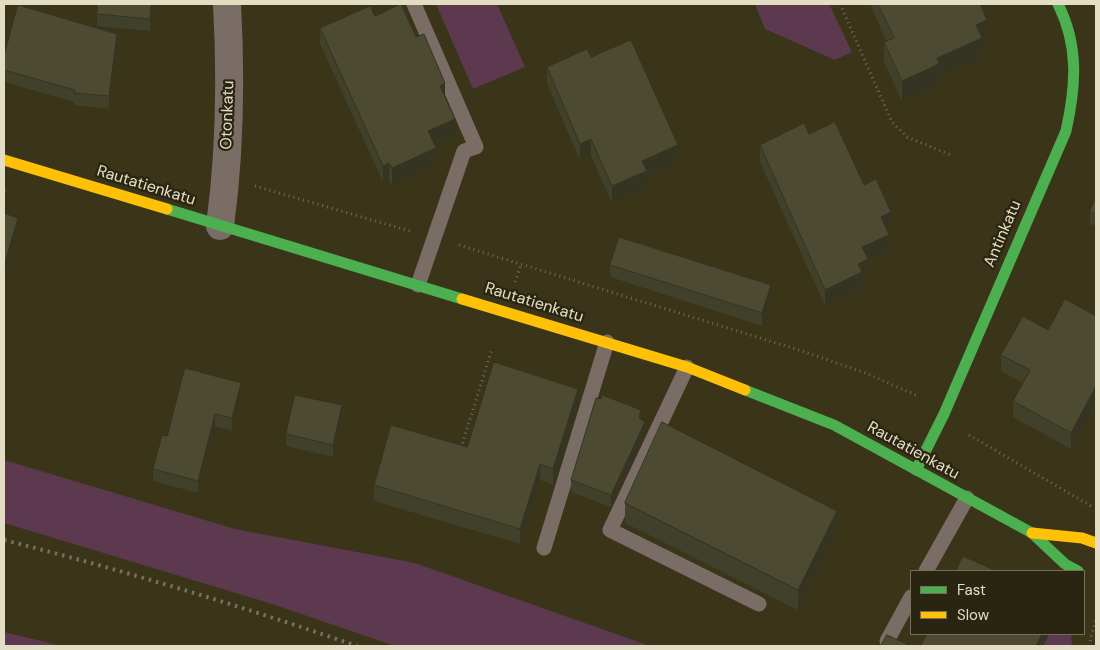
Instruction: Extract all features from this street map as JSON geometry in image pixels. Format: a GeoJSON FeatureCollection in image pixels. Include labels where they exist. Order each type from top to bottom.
{"type":"FeatureCollection","features":[{"type":"Feature","properties":{"kind":"street","name":"Otonkatu"},"geometry":{"type":"LineString","coordinates":[[220,226],[225,192],[230,51],[227,4]]}},
{"type":"Feature","properties":{"kind":"street","name":"Antinkatu"},"geometry":{"type":"LineString","coordinates":[[916,470],[944,414],[1066,131],[1075,89],[1074,49],[1067,20],[1058,4]]}},
{"type":"Feature","properties":{"kind":"street","name":"Rautatienkatu"},"geometry":{"type":"LineString","coordinates":[[4,160],[687,367],[834,425],[1032,534],[1065,564],[1076,570]]}},
{"type":"Feature","properties":{"kind":"street","name":"Rautatienkatu"},"geometry":{"type":"LineString","coordinates":[[1032,534],[1082,538],[1096,543]]}},
{"type":"Feature","properties":{"kind":"lane"},"geometry":{"type":"LineString","coordinates":[[414,4],[476,147],[464,151],[418,286]]}},
{"type":"Feature","properties":{"kind":"lane"},"geometry":{"type":"LineString","coordinates":[[544,548],[607,342]]}},
{"type":"Feature","properties":{"kind":"lane"},"geometry":{"type":"LineString","coordinates":[[687,367],[610,530],[759,604]]}},
{"type":"Feature","properties":{"kind":"lane"},"geometry":{"type":"LineString","coordinates":[[927,570],[967,498]]}},
{"type":"Feature","properties":{"kind":"lane"},"geometry":{"type":"LineString","coordinates":[[887,641],[910,599]]}},
{"type":"Feature","properties":{"kind":"path"},"geometry":{"type":"LineString","coordinates":[[840,4],[892,122],[907,137],[951,155]]}},
{"type":"Feature","properties":{"kind":"path"},"geometry":{"type":"LineString","coordinates":[[225,192],[256,186],[435,238],[802,351],[863,372],[920,397],[944,414],[968,435],[1096,508]]}},
{"type":"Feature","properties":{"kind":"path"},"geometry":{"type":"LineString","coordinates":[[460,452],[492,349]]}},
{"type":"Feature","properties":{"kind":"path"},"geometry":{"type":"LineString","coordinates":[[1089,646],[1096,618]]}},
{"type":"Feature","properties":{"kind":"shaded area"},"geometry":{"type":"Polygon","coordinates":[[[436,4],[497,4],[525,67],[473,89],[436,4]]]}},
{"type":"Feature","properties":{"kind":"shaded area"},"geometry":{"type":"Polygon","coordinates":[[[755,4],[829,4],[852,52],[835,60],[765,29],[755,4]]]}},
{"type":"Feature","properties":{"kind":"shaded area"},"geometry":{"type":"Polygon","coordinates":[[[4,460],[235,529],[415,563],[650,646],[395,646],[269,603],[4,523],[4,460]]]}},
{"type":"Feature","properties":{"kind":"shaded area"},"geometry":{"type":"Polygon","coordinates":[[[4,632],[58,645],[61,646],[4,646],[4,632]]]}},
{"type":"Feature","properties":{"kind":"shaded area"},"geometry":{"type":"Polygon","coordinates":[[[1048,635],[1071,635],[1072,646],[1043,646],[1048,635]]]}},
{"type":"Feature","properties":{"kind":"building"},"geometry":{"type":"Polygon","coordinates":[[[98,4],[151,4],[150,19],[97,14],[98,4]]]}},
{"type":"Feature","properties":{"kind":"building"},"geometry":{"type":"Polygon","coordinates":[[[401,4],[416,37],[424,34],[445,83],[440,86],[455,119],[428,131],[436,148],[392,168],[389,163],[383,166],[320,28],[370,6],[375,16],[401,4]]]}},
{"type":"Feature","properties":{"kind":"building"},"geometry":{"type":"Polygon","coordinates":[[[878,4],[980,4],[987,20],[976,25],[982,38],[937,58],[939,64],[902,81],[884,42],[894,38],[878,4]]]}},
{"type":"Feature","properties":{"kind":"building"},"geometry":{"type":"Polygon","coordinates":[[[18,5],[117,34],[109,96],[74,93],[75,90],[4,70],[4,56],[18,5]]]}},
{"type":"Feature","properties":{"kind":"building"},"geometry":{"type":"Polygon","coordinates":[[[631,40],[678,145],[642,161],[647,171],[612,186],[591,139],[580,144],[547,67],[587,49],[591,57],[631,40]]]}},
{"type":"Feature","properties":{"kind":"building"},"geometry":{"type":"Polygon","coordinates":[[[835,122],[864,185],[876,179],[891,212],[881,217],[889,235],[862,247],[868,259],[858,264],[862,272],[825,290],[760,145],[804,123],[809,134],[835,122]]]}},
{"type":"Feature","properties":{"kind":"building"},"geometry":{"type":"Polygon","coordinates":[[[4,187],[7,188],[4,200],[4,187]]]}},
{"type":"Feature","properties":{"kind":"building"},"geometry":{"type":"Polygon","coordinates":[[[1096,197],[1096,214],[1090,211],[1096,197]]]}},
{"type":"Feature","properties":{"kind":"building"},"geometry":{"type":"Polygon","coordinates":[[[4,213],[18,218],[5,262],[4,261],[4,213]]]}},
{"type":"Feature","properties":{"kind":"building"},"geometry":{"type":"Polygon","coordinates":[[[619,237],[771,285],[762,313],[610,265],[619,237]]]}},
{"type":"Feature","properties":{"kind":"building"},"geometry":{"type":"Polygon","coordinates":[[[1065,299],[1096,316],[1096,386],[1071,433],[1013,401],[1030,370],[1001,355],[1023,316],[1048,330],[1065,299]]]}},
{"type":"Feature","properties":{"kind":"building"},"geometry":{"type":"Polygon","coordinates":[[[494,362],[578,389],[553,469],[540,464],[520,529],[374,485],[391,425],[467,447],[494,362]]]}},
{"type":"Feature","properties":{"kind":"building"},"geometry":{"type":"Polygon","coordinates":[[[185,368],[241,383],[232,418],[215,414],[198,481],[153,469],[162,435],[167,436],[185,368]]]}},
{"type":"Feature","properties":{"kind":"building"},"geometry":{"type":"Polygon","coordinates":[[[295,395],[342,405],[333,445],[286,434],[295,395]]]}},
{"type":"Feature","properties":{"kind":"building"},"geometry":{"type":"Polygon","coordinates":[[[602,395],[641,410],[639,418],[645,422],[611,495],[571,480],[596,398],[601,399],[602,395]]]}},
{"type":"Feature","properties":{"kind":"building"},"geometry":{"type":"Polygon","coordinates":[[[662,422],[837,511],[798,590],[625,503],[662,422]]]}},
{"type":"Feature","properties":{"kind":"building"},"geometry":{"type":"Polygon","coordinates":[[[963,556],[994,570],[956,570],[963,556]]]}},
{"type":"Feature","properties":{"kind":"building"},"geometry":{"type":"Polygon","coordinates":[[[887,635],[911,646],[881,646],[887,635]]]}},
{"type":"Feature","properties":{"kind":"building"},"geometry":{"type":"Polygon","coordinates":[[[926,635],[1042,635],[1036,646],[921,646],[926,635]]]}},
{"type":"Feature","properties":{"kind":"railway"},"geometry":{"type":"LineString","coordinates":[[4,540],[182,589],[357,646]]}},
{"type":"Feature","properties":{"kind":"traffic: fast"},"geometry":{"type":"LineString","coordinates":[[916,470],[944,414],[1066,131],[1072,98],[1074,66],[1070,35],[1058,4]]}},
{"type":"Feature","properties":{"kind":"traffic: fast"},"geometry":{"type":"LineString","coordinates":[[167,209],[462,299]]}},
{"type":"Feature","properties":{"kind":"traffic: fast"},"geometry":{"type":"LineString","coordinates":[[745,390],[834,425],[1032,533],[1065,564],[1076,570]]}},
{"type":"Feature","properties":{"kind":"traffic: slow"},"geometry":{"type":"LineString","coordinates":[[4,160],[167,209]]}},
{"type":"Feature","properties":{"kind":"traffic: slow"},"geometry":{"type":"LineString","coordinates":[[462,299],[687,367],[745,390]]}},
{"type":"Feature","properties":{"kind":"traffic: slow"},"geometry":{"type":"LineString","coordinates":[[1032,533],[1082,538],[1096,543]]}}]}
